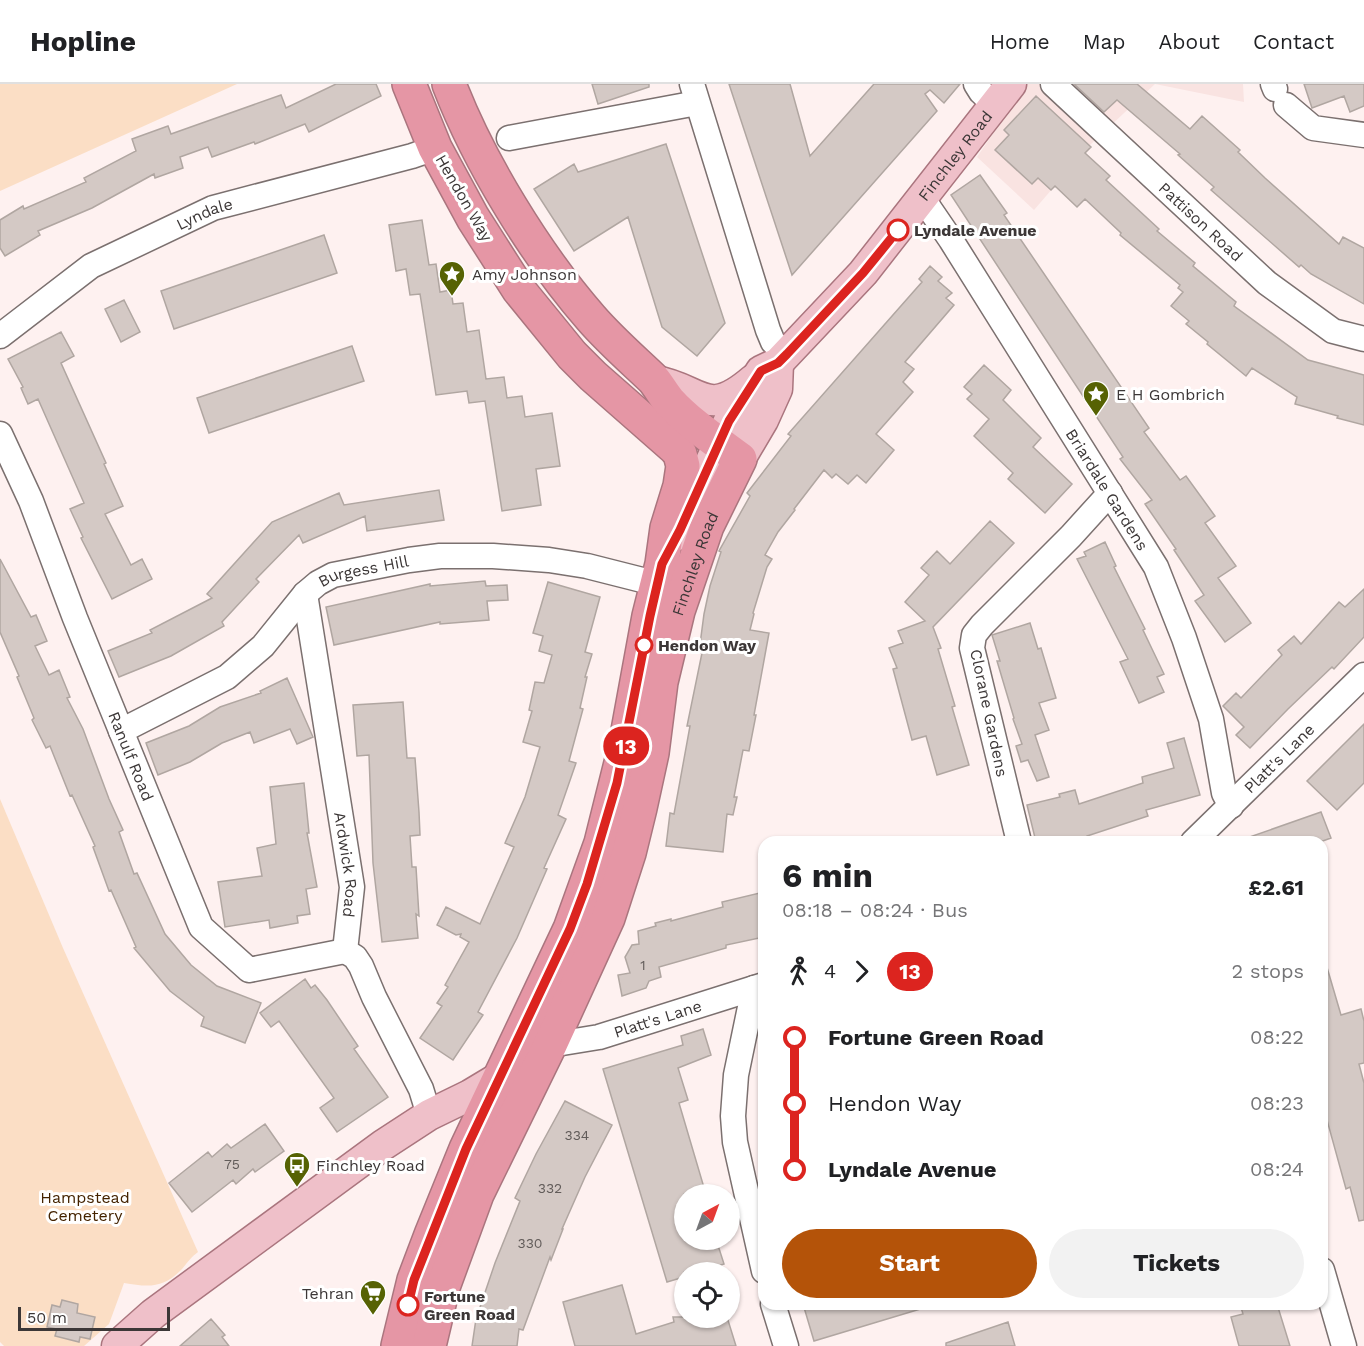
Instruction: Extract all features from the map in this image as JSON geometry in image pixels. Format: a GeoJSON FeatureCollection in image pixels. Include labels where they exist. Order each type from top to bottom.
{"type":"FeatureCollection","features":[{"type":"Feature","properties":{"kind":"highway","name":"Hendon Way"},"geometry":{"type":"LineString","coordinates":[[409,84],[435,147],[473,218],[519,290],[550,330],[593,376],[665,437],[715,461]]}},
{"type":"Feature","properties":{"kind":"highway"},"geometry":{"type":"LineString","coordinates":[[449,84],[479,149],[507,200],[562,285],[592,320],[655,381],[715,461],[682,466],[680,486],[667,528],[660,574]]}},
{"type":"Feature","properties":{"kind":"highway","name":"Finchley Road"},"geometry":{"type":"LineString","coordinates":[[429,1346],[443,1287],[477,1194],[550,1045],[604,926],[619,883],[652,753],[662,682],[678,611],[707,526],[715,461]]}},
{"type":"Feature","properties":{"kind":"highway","name":"Finchley Road"},"geometry":{"type":"LineString","coordinates":[[398,1346],[414,1280],[431,1235],[466,1149],[570,929],[601,843],[625,747],[660,574]]}},
{"type":"Feature","properties":{"kind":"main road","name":"Finchley Road"},"geometry":{"type":"LineString","coordinates":[[715,461],[729,421],[775,363],[863,273],[923,199],[994,91]]}},
{"type":"Feature","properties":{"kind":"main road"},"geometry":{"type":"LineString","coordinates":[[655,381],[671,383],[697,398],[719,401],[731,396],[775,363]]}},
{"type":"Feature","properties":{"kind":"main road"},"geometry":{"type":"LineString","coordinates":[[117,1346],[163,1307],[372,1153],[429,1115],[500,1078],[550,1045]]}},
{"type":"Feature","properties":{"kind":"street","name":"Pattison Road"},"geometry":{"type":"LineString","coordinates":[[1053,84],[1267,283],[1333,330],[1364,339]]}},
{"type":"Feature","properties":{"kind":"street"},"geometry":{"type":"LineString","coordinates":[[508,138],[694,93],[773,342],[775,363]]}},
{"type":"Feature","properties":{"kind":"street"},"geometry":{"type":"LineString","coordinates":[[1278,93],[1313,128],[1364,135]]}},
{"type":"Feature","properties":{"kind":"street","name":"Lyndale"},"geometry":{"type":"LineString","coordinates":[[0,336],[91,266],[213,207],[412,156],[435,147]]}},
{"type":"Feature","properties":{"kind":"street","name":"Briardale Gardens"},"geometry":{"type":"LineString","coordinates":[[923,199],[1156,567],[1184,638],[1211,719],[1224,793],[1231,806]]}},
{"type":"Feature","properties":{"kind":"street","name":"Ranulf Road"},"geometry":{"type":"LineString","coordinates":[[0,434],[31,501],[75,618],[201,927],[249,970],[345,951]]}},
{"type":"Feature","properties":{"kind":"street","name":"Clorane Gardens"},"geometry":{"type":"LineString","coordinates":[[1018,836],[972,648],[974,635],[1110,493]]}},
{"type":"Feature","properties":{"kind":"street","name":"Burgess Hill"},"geometry":{"type":"LineString","coordinates":[[121,731],[227,677],[263,646],[305,594],[318,582],[333,575],[440,556],[493,556],[549,560],[660,574]]}},
{"type":"Feature","properties":{"kind":"street","name":"Ardwick Road"},"geometry":{"type":"LineString","coordinates":[[305,594],[352,887],[345,951]]}},
{"type":"Feature","properties":{"kind":"street","name":"Platt's Lane"},"geometry":{"type":"LineString","coordinates":[[1199,836],[1364,675]]}},
{"type":"Feature","properties":{"kind":"street"},"geometry":{"type":"LineString","coordinates":[[345,951],[355,957],[361,966],[374,997],[421,1089],[429,1115]]}},
{"type":"Feature","properties":{"kind":"street","name":"Platt's Lane"},"geometry":{"type":"LineString","coordinates":[[550,1045],[605,1036],[758,987]]}},
{"type":"Feature","properties":{"kind":"street"},"geometry":{"type":"LineString","coordinates":[[758,991],[736,1075],[733,1116],[735,1142],[758,1244]]}},
{"type":"Feature","properties":{"kind":"street"},"geometry":{"type":"LineString","coordinates":[[1328,1291],[1344,1346]]}},
{"type":"Feature","properties":{"kind":"street"},"geometry":{"type":"LineString","coordinates":[[775,1310],[786,1346]]}},
{"type":"Feature","properties":{"kind":"shaded area"},"geometry":{"type":"Polygon","coordinates":[[[1027,84],[1155,84],[1091,144],[1034,210],[977,157],[1027,84]]]}},
{"type":"Feature","properties":{"kind":"shaded area"},"geometry":{"type":"Polygon","coordinates":[[[1155,84],[1243,84],[1244,102],[1155,84]]]}},
{"type":"Feature","properties":{"kind":"green space"},"geometry":{"type":"Polygon","coordinates":[[[0,84],[237,84],[0,191],[0,84]]]}},
{"type":"Feature","properties":{"kind":"green space","name":"Hampstead Cemetery"},"geometry":{"type":"Polygon","coordinates":[[[0,799],[63,948],[198,1252],[175,1276],[162,1283],[148,1286],[124,1283],[109,1324],[84,1346],[4,1346],[0,1342],[0,799]]]}},
{"type":"Feature","properties":{"kind":"building"},"geometry":{"type":"Polygon","coordinates":[[[336,84],[376,84],[381,96],[309,132],[305,124],[255,144],[254,142],[212,157],[208,147],[180,157],[183,168],[155,178],[154,174],[92,208],[38,231],[40,235],[5,256],[0,248],[0,220],[23,206],[24,209],[86,182],[84,178],[136,151],[132,139],[168,126],[171,134],[281,95],[286,108],[336,84]]]}},
{"type":"Feature","properties":{"kind":"building"},"geometry":{"type":"Polygon","coordinates":[[[592,84],[649,84],[649,87],[598,104],[592,84]]]}},
{"type":"Feature","properties":{"kind":"building"},"geometry":{"type":"Polygon","coordinates":[[[729,84],[790,84],[810,156],[874,84],[960,84],[944,103],[930,90],[925,94],[937,111],[792,275],[729,84]]]}},
{"type":"Feature","properties":{"kind":"building"},"geometry":{"type":"Polygon","coordinates":[[[1074,84],[1137,84],[1190,129],[1202,116],[1240,150],[1238,152],[1265,178],[1339,244],[1343,237],[1364,248],[1364,304],[1311,274],[1301,265],[1299,267],[1211,190],[1214,187],[1178,155],[1180,154],[1117,100],[1104,112],[1074,84]]]}},
{"type":"Feature","properties":{"kind":"building"},"geometry":{"type":"Polygon","coordinates":[[[1304,84],[1364,84],[1364,106],[1350,112],[1344,96],[1312,108],[1304,84]]]}},
{"type":"Feature","properties":{"kind":"building"},"geometry":{"type":"Polygon","coordinates":[[[1036,96],[1091,147],[1085,153],[1110,176],[1106,180],[1159,229],[1157,231],[1195,263],[1193,266],[1236,302],[1234,306],[1308,360],[1364,375],[1364,425],[1295,404],[1297,397],[1252,368],[1246,376],[1207,344],[1208,342],[1186,324],[1189,321],[1171,306],[1183,292],[1178,288],[1180,285],[1120,235],[1121,233],[1085,199],[1077,207],[1055,186],[1051,190],[1038,178],[1032,184],[995,150],[1009,135],[1004,130],[1036,96]]]}},
{"type":"Feature","properties":{"kind":"building"},"geometry":{"type":"Polygon","coordinates":[[[666,144],[725,323],[697,356],[662,327],[628,217],[574,251],[534,189],[574,164],[578,172],[666,144]]]}},
{"type":"Feature","properties":{"kind":"building"},"geometry":{"type":"Polygon","coordinates":[[[980,175],[1007,213],[1004,215],[1149,428],[1144,432],[1180,480],[1186,476],[1215,516],[1205,523],[1236,566],[1218,578],[1251,623],[1225,642],[1195,601],[1204,595],[1145,504],[1152,500],[1120,459],[1123,457],[951,195],[980,175]]]}},
{"type":"Feature","properties":{"kind":"building"},"geometry":{"type":"Polygon","coordinates":[[[422,220],[429,265],[436,264],[440,292],[451,290],[453,304],[463,303],[467,332],[479,330],[486,379],[504,377],[507,398],[522,396],[525,417],[552,413],[560,466],[536,469],[541,505],[502,511],[485,401],[469,403],[467,391],[436,395],[420,294],[410,295],[406,269],[396,271],[389,225],[422,220]]]}},
{"type":"Feature","properties":{"kind":"building"},"geometry":{"type":"Polygon","coordinates":[[[324,235],[337,273],[174,329],[161,291],[324,235]]]}},
{"type":"Feature","properties":{"kind":"building"},"geometry":{"type":"Polygon","coordinates":[[[930,266],[942,277],[938,281],[952,293],[946,298],[954,305],[905,362],[914,369],[903,382],[913,392],[876,434],[894,450],[866,483],[857,475],[848,484],[836,474],[832,478],[824,470],[778,532],[765,555],[772,559],[767,567],[750,630],[769,633],[749,751],[743,750],[733,815],[727,814],[723,852],[666,846],[670,813],[674,814],[690,726],[687,726],[702,653],[699,652],[704,614],[721,552],[719,551],[750,496],[747,493],[791,436],[788,434],[922,282],[919,279],[930,266]]]}},
{"type":"Feature","properties":{"kind":"building"},"geometry":{"type":"Polygon","coordinates":[[[124,300],[140,332],[121,342],[105,309],[124,300]]]}},
{"type":"Feature","properties":{"kind":"building"},"geometry":{"type":"Polygon","coordinates":[[[61,332],[74,356],[61,363],[123,506],[105,514],[131,565],[142,559],[152,579],[112,599],[81,538],[83,537],[70,509],[84,503],[38,399],[28,404],[21,388],[23,387],[8,359],[61,332]]]}},
{"type":"Feature","properties":{"kind":"building"},"geometry":{"type":"Polygon","coordinates":[[[352,346],[364,381],[209,433],[197,398],[352,346]]]}},
{"type":"Feature","properties":{"kind":"building"},"geometry":{"type":"Polygon","coordinates":[[[984,365],[1011,390],[1003,400],[1041,438],[1033,447],[1072,484],[1045,513],[1008,479],[1013,473],[974,436],[989,419],[967,399],[972,394],[964,387],[984,365]]]}},
{"type":"Feature","properties":{"kind":"building"},"geometry":{"type":"Polygon","coordinates":[[[439,490],[444,520],[367,531],[365,516],[303,543],[299,535],[256,579],[259,582],[222,622],[224,626],[171,656],[119,677],[108,651],[152,633],[150,630],[212,598],[207,594],[272,522],[339,493],[344,505],[439,490]]]}},
{"type":"Feature","properties":{"kind":"building"},"geometry":{"type":"Polygon","coordinates":[[[990,521],[1014,543],[933,627],[941,648],[938,649],[969,765],[937,775],[926,736],[912,740],[893,669],[897,668],[889,648],[903,643],[898,631],[925,621],[905,602],[929,575],[921,568],[937,551],[950,564],[990,521]]]}},
{"type":"Feature","properties":{"kind":"building"},"geometry":{"type":"Polygon","coordinates":[[[1105,542],[1116,566],[1114,567],[1145,629],[1143,630],[1164,674],[1157,677],[1164,692],[1139,703],[1120,662],[1128,659],[1077,559],[1086,556],[1084,552],[1105,542]]]}},
{"type":"Feature","properties":{"kind":"building"},"geometry":{"type":"Polygon","coordinates":[[[0,559],[31,617],[36,615],[47,641],[35,646],[49,675],[59,670],[70,697],[67,698],[83,729],[123,830],[119,832],[134,874],[137,873],[165,934],[191,965],[217,986],[261,1003],[245,1043],[201,1026],[204,1017],[170,991],[134,948],[136,947],[111,890],[109,891],[93,847],[95,846],[72,795],[70,796],[50,746],[46,748],[32,720],[34,718],[17,677],[19,676],[0,632],[0,559]]]}},
{"type":"Feature","properties":{"kind":"building"},"geometry":{"type":"Polygon","coordinates":[[[485,581],[486,586],[507,585],[508,600],[487,601],[489,620],[440,624],[440,622],[334,645],[326,607],[430,584],[430,586],[485,581]]]}},
{"type":"Feature","properties":{"kind":"building"},"geometry":{"type":"Polygon","coordinates":[[[548,582],[600,597],[585,652],[592,654],[585,677],[587,677],[580,708],[583,709],[569,761],[576,763],[558,815],[566,819],[517,938],[478,1012],[483,1015],[453,1060],[420,1038],[442,1006],[437,1003],[448,987],[445,985],[469,942],[460,937],[461,934],[456,935],[437,925],[446,907],[480,924],[514,847],[505,843],[525,797],[540,747],[523,742],[532,711],[529,710],[535,682],[544,683],[552,655],[539,651],[543,636],[533,633],[548,582]]]}},
{"type":"Feature","properties":{"kind":"building"},"geometry":{"type":"Polygon","coordinates":[[[1364,589],[1364,637],[1334,669],[1332,667],[1250,748],[1236,735],[1244,727],[1223,706],[1236,693],[1241,698],[1282,655],[1278,650],[1294,636],[1301,644],[1339,602],[1345,607],[1364,589]]]}},
{"type":"Feature","properties":{"kind":"building"},"geometry":{"type":"Polygon","coordinates":[[[1030,623],[1038,649],[1041,648],[1056,698],[1039,703],[1049,730],[1035,735],[1049,777],[1037,781],[1028,760],[1021,762],[1016,746],[1022,744],[997,661],[1000,661],[992,635],[1030,623]]]}},
{"type":"Feature","properties":{"kind":"building"},"geometry":{"type":"Polygon","coordinates":[[[287,678],[313,737],[297,744],[290,729],[254,743],[250,732],[222,743],[190,762],[158,775],[146,743],[189,726],[220,707],[261,693],[260,691],[287,678]]]}},
{"type":"Feature","properties":{"kind":"building"},"geometry":{"type":"Polygon","coordinates":[[[403,702],[407,758],[415,758],[419,812],[420,835],[410,836],[412,867],[416,867],[418,938],[382,942],[373,863],[369,755],[357,756],[353,705],[403,702]]]}},
{"type":"Feature","properties":{"kind":"building"},"geometry":{"type":"Polygon","coordinates":[[[1364,724],[1364,783],[1337,810],[1307,781],[1364,724]]]}},
{"type":"Feature","properties":{"kind":"building"},"geometry":{"type":"Polygon","coordinates":[[[1184,738],[1200,795],[1146,810],[1148,816],[1087,836],[1035,836],[1027,805],[1060,797],[1059,794],[1075,790],[1079,804],[1143,783],[1142,777],[1174,768],[1167,743],[1184,738]]]}},
{"type":"Feature","properties":{"kind":"building"},"geometry":{"type":"Polygon","coordinates":[[[304,783],[309,833],[307,833],[317,887],[306,889],[310,914],[297,916],[298,923],[270,928],[269,920],[225,927],[218,882],[262,876],[257,848],[276,844],[270,787],[304,783]]]}},
{"type":"Feature","properties":{"kind":"building"},"geometry":{"type":"Polygon","coordinates":[[[1321,812],[1331,838],[1328,839],[1328,836],[1253,836],[1321,812]]]}},
{"type":"Feature","properties":{"kind":"building"},"geometry":{"type":"Polygon","coordinates":[[[758,893],[758,938],[726,945],[726,948],[659,967],[661,977],[649,981],[646,988],[622,996],[618,975],[630,973],[625,957],[632,945],[639,944],[638,931],[656,926],[655,923],[723,907],[722,902],[758,893]]]}},
{"type":"Feature","properties":{"kind":"building"},"geometry":{"type":"Polygon","coordinates":[[[1328,971],[1341,1015],[1361,1009],[1364,1021],[1364,1063],[1359,1064],[1364,1083],[1364,1220],[1359,1221],[1350,1187],[1346,1189],[1328,1124],[1328,971]]]}},
{"type":"Feature","properties":{"kind":"building"},"geometry":{"type":"Polygon","coordinates":[[[305,979],[311,988],[315,985],[327,1000],[358,1046],[354,1049],[388,1097],[337,1132],[320,1108],[334,1098],[279,1021],[271,1027],[260,1013],[305,979]]]}},
{"type":"Feature","properties":{"kind":"building"},"geometry":{"type":"Polygon","coordinates":[[[703,1029],[711,1055],[678,1068],[688,1100],[679,1103],[703,1184],[674,1184],[674,1250],[720,1250],[723,1262],[674,1262],[674,1280],[667,1282],[603,1069],[683,1045],[681,1036],[703,1029]]]}},
{"type":"Feature","properties":{"kind":"building"},"geometry":{"type":"Polygon","coordinates":[[[565,1101],[612,1125],[585,1177],[562,1229],[523,1330],[519,1329],[517,1346],[472,1346],[476,1319],[520,1201],[515,1198],[565,1101]]]}},
{"type":"Feature","properties":{"kind":"building"},"geometry":{"type":"Polygon","coordinates":[[[265,1124],[284,1151],[255,1172],[253,1169],[236,1184],[233,1180],[192,1212],[169,1183],[208,1152],[212,1157],[227,1144],[231,1148],[265,1124]]]}},
{"type":"Feature","properties":{"kind":"building"},"geometry":{"type":"Polygon","coordinates":[[[622,1285],[636,1334],[674,1322],[674,1328],[730,1328],[736,1346],[575,1346],[563,1302],[622,1285]]]}},
{"type":"Feature","properties":{"kind":"building"},"geometry":{"type":"Polygon","coordinates":[[[62,1300],[78,1304],[77,1313],[95,1317],[90,1339],[80,1337],[79,1342],[55,1336],[57,1329],[47,1327],[52,1305],[60,1307],[62,1300]]]}},
{"type":"Feature","properties":{"kind":"building"},"geometry":{"type":"Polygon","coordinates":[[[805,1310],[917,1310],[814,1341],[805,1310]]]}},
{"type":"Feature","properties":{"kind":"building"},"geometry":{"type":"Polygon","coordinates":[[[1242,1310],[1279,1310],[1290,1346],[1239,1346],[1231,1317],[1243,1314],[1242,1310]]]}},
{"type":"Feature","properties":{"kind":"building"},"geometry":{"type":"Polygon","coordinates":[[[211,1319],[225,1335],[222,1337],[229,1346],[180,1346],[211,1319]]]}},
{"type":"Feature","properties":{"kind":"building"},"geometry":{"type":"Polygon","coordinates":[[[1008,1322],[1015,1346],[946,1346],[946,1343],[1008,1322]]]}},
{"type":"Feature","properties":{"kind":"bus line","name":"13"},"geometry":{"type":"LineString","coordinates":[[408,1305],[414,1280],[466,1149],[570,929],[587,884],[613,801],[662,564],[680,530],[729,421],[761,371],[778,363],[787,354],[863,273],[898,230]]}},
{"type":"Feature","properties":{"kind":"place","name":"Lyndale Avenue"},"geometry":{"type":"Point","coordinates":[898,230]}},
{"type":"Feature","properties":{"kind":"place","name":"Amy Johnson"},"geometry":{"type":"Point","coordinates":[452,297]}},
{"type":"Feature","properties":{"kind":"place","name":"E H Gombrich"},"geometry":{"type":"Point","coordinates":[1096,417]}},
{"type":"Feature","properties":{"kind":"place","name":"Hendon Way"},"geometry":{"type":"Point","coordinates":[644,645]}},
{"type":"Feature","properties":{"kind":"place","name":"Finchley Road"},"geometry":{"type":"Point","coordinates":[297,1188]}},
{"type":"Feature","properties":{"kind":"place","name":"Fortune Green Road"},"geometry":{"type":"Point","coordinates":[408,1305]}},
{"type":"Feature","properties":{"kind":"place","name":"Tehran"},"geometry":{"type":"Point","coordinates":[373,1316]}}]}
